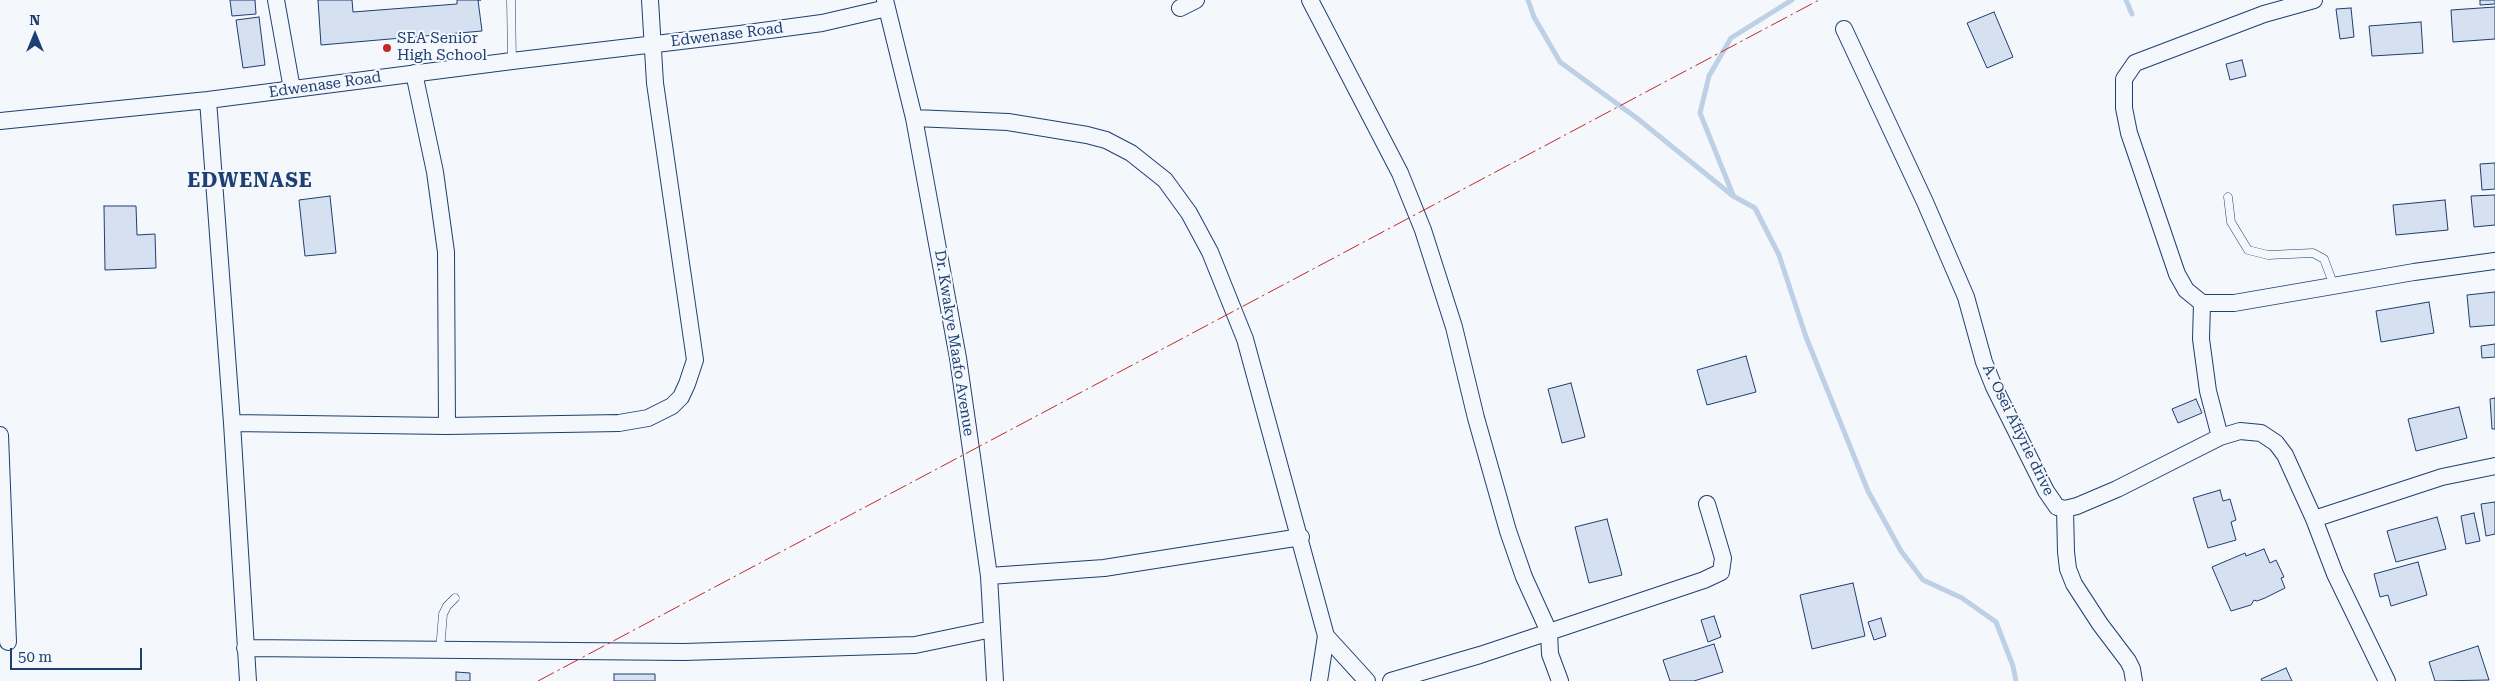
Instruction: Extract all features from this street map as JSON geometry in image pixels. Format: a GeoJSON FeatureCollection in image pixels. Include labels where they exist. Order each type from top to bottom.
{"type":"FeatureCollection","features":[{"type":"Feature","properties":{"kind":"street"},"geometry":{"type":"LineString","coordinates":[[276,0],[292,89]]}},
{"type":"Feature","properties":{"kind":"street"},"geometry":{"type":"LineString","coordinates":[[232,423],[447,426],[619,423],[662,413],[680,397],[692,372],[695,360],[672,206],[652,44],[650,0]]}},
{"type":"Feature","properties":{"kind":"street"},"geometry":{"type":"LineString","coordinates":[[1180,8],[1196,0]]}},
{"type":"Feature","properties":{"kind":"street"},"geometry":{"type":"LineString","coordinates":[[1310,0],[1400,173],[1423,230],[1454,327],[1476,418],[1511,539],[1524,577],[1549,632],[1550,654],[1560,681]]}},
{"type":"Feature","properties":{"kind":"street"},"geometry":{"type":"LineString","coordinates":[[2314,0],[2264,14],[2135,62],[2124,80],[2124,108],[2129,133],[2177,274],[2186,290],[2202,303],[2234,303],[2414,272],[2495,261]]}},
{"type":"Feature","properties":{"kind":"street","name":"Edwenase Road"},"geometry":{"type":"LineString","coordinates":[[0,121],[208,100],[822,23],[886,4]]}},
{"type":"Feature","properties":{"kind":"street","name":"Dr. Kwakye Maafo Avenue"},"geometry":{"type":"LineString","coordinates":[[886,4],[914,118],[959,366],[989,576],[995,681]]}},
{"type":"Feature","properties":{"kind":"street","name":"A. Osei Afiyrie drive"},"geometry":{"type":"LineString","coordinates":[[1844,29],[1925,202],[1966,297],[1984,362],[1994,387],[2046,491],[2057,507],[2064,509],[2117,489],[2220,437],[2240,431],[2261,433],[2276,443],[2286,455],[2314,519],[2335,574],[2387,681]]}},
{"type":"Feature","properties":{"kind":"street"},"geometry":{"type":"LineString","coordinates":[[414,73],[435,172],[446,252],[447,426]]}},
{"type":"Feature","properties":{"kind":"street"},"geometry":{"type":"LineString","coordinates":[[208,100],[232,423],[248,681]]}},
{"type":"Feature","properties":{"kind":"street"},"geometry":{"type":"LineString","coordinates":[[914,118],[1008,122],[1106,140],[1131,153],[1165,180],[1189,213],[1210,252],[1245,339],[1301,537],[1326,636],[1319,681]]}},
{"type":"Feature","properties":{"kind":"street"},"geometry":{"type":"LineString","coordinates":[[2202,303],[2200,339],[2208,391],[2220,437]]}},
{"type":"Feature","properties":{"kind":"street"},"geometry":{"type":"LineString","coordinates":[[0,435],[2,532],[8,642]]}},
{"type":"Feature","properties":{"kind":"street"},"geometry":{"type":"LineString","coordinates":[[2314,519],[2442,477],[2495,466]]}},
{"type":"Feature","properties":{"kind":"street"},"geometry":{"type":"LineString","coordinates":[[1391,681],[1480,655],[1704,580],[1720,572],[1724,566],[1723,558],[1707,504]]}},
{"type":"Feature","properties":{"kind":"street"},"geometry":{"type":"LineString","coordinates":[[2064,509],[2066,552],[2074,584],[2100,624],[2128,661],[2132,669],[2134,681]]}},
{"type":"Feature","properties":{"kind":"street"},"geometry":{"type":"LineString","coordinates":[[989,576],[1104,568],[1301,537]]}},
{"type":"Feature","properties":{"kind":"street"},"geometry":{"type":"LineString","coordinates":[[245,648],[684,652],[915,645],[992,629]]}},
{"type":"Feature","properties":{"kind":"street"},"geometry":{"type":"LineString","coordinates":[[1326,636],[1366,681]]}},
{"type":"Feature","properties":{"kind":"lane"},"geometry":{"type":"LineString","coordinates":[[511,0],[512,61]]}},
{"type":"Feature","properties":{"kind":"lane"},"geometry":{"type":"LineString","coordinates":[[2228,197],[2231,222],[2248,250],[2268,255],[2313,253],[2324,259],[2334,286]]}},
{"type":"Feature","properties":{"kind":"lane"},"geometry":{"type":"LineString","coordinates":[[440,650],[443,614],[446,606],[455,598]]}},
{"type":"Feature","properties":{"kind":"building"},"geometry":{"type":"Polygon","coordinates":[[[230,0],[255,0],[256,14],[232,16],[230,0]]]}},
{"type":"Feature","properties":{"kind":"building"},"geometry":{"type":"Polygon","coordinates":[[[318,0],[352,0],[353,12],[457,4],[457,0],[478,0],[482,31],[321,45],[318,0]]]}},
{"type":"Feature","properties":{"kind":"building"},"geometry":{"type":"Polygon","coordinates":[[[2480,0],[2495,0],[2495,4],[2480,5],[2480,0]]]}},
{"type":"Feature","properties":{"kind":"building"},"geometry":{"type":"Polygon","coordinates":[[[2495,7],[2495,39],[2453,42],[2451,10],[2495,7]]]}},
{"type":"Feature","properties":{"kind":"building"},"geometry":{"type":"Polygon","coordinates":[[[2351,8],[2354,37],[2340,39],[2336,9],[2351,8]]]}},
{"type":"Feature","properties":{"kind":"building"},"geometry":{"type":"Polygon","coordinates":[[[1994,12],[2013,57],[1987,68],[1967,23],[1994,12]]]}},
{"type":"Feature","properties":{"kind":"building"},"geometry":{"type":"Polygon","coordinates":[[[259,17],[265,65],[243,68],[236,20],[259,17]]]}},
{"type":"Feature","properties":{"kind":"building"},"geometry":{"type":"Polygon","coordinates":[[[2421,22],[2423,53],[2372,56],[2369,26],[2421,22]]]}},
{"type":"Feature","properties":{"kind":"building"},"geometry":{"type":"Polygon","coordinates":[[[2242,60],[2246,76],[2230,80],[2226,64],[2242,60]]]}},
{"type":"Feature","properties":{"kind":"building"},"geometry":{"type":"Polygon","coordinates":[[[2495,163],[2495,189],[2482,190],[2480,164],[2495,163]]]}},
{"type":"Feature","properties":{"kind":"building"},"geometry":{"type":"Polygon","coordinates":[[[2495,195],[2495,225],[2474,227],[2471,196],[2495,195]]]}},
{"type":"Feature","properties":{"kind":"building"},"geometry":{"type":"Polygon","coordinates":[[[330,196],[336,253],[305,256],[299,200],[330,196]]]}},
{"type":"Feature","properties":{"kind":"building"},"geometry":{"type":"Polygon","coordinates":[[[2445,200],[2448,230],[2396,235],[2393,205],[2445,200]]]}},
{"type":"Feature","properties":{"kind":"building"},"geometry":{"type":"Polygon","coordinates":[[[104,206],[136,206],[137,235],[155,234],[156,268],[105,270],[104,206]]]}},
{"type":"Feature","properties":{"kind":"building"},"geometry":{"type":"Polygon","coordinates":[[[2495,292],[2495,325],[2470,327],[2467,295],[2495,292]]]}},
{"type":"Feature","properties":{"kind":"building"},"geometry":{"type":"Polygon","coordinates":[[[2429,302],[2434,333],[2381,342],[2376,311],[2429,302]]]}},
{"type":"Feature","properties":{"kind":"building"},"geometry":{"type":"Polygon","coordinates":[[[2495,344],[2495,357],[2482,358],[2481,346],[2495,344]]]}},
{"type":"Feature","properties":{"kind":"building"},"geometry":{"type":"Polygon","coordinates":[[[1746,356],[1756,392],[1707,405],[1697,370],[1746,356]]]}},
{"type":"Feature","properties":{"kind":"building"},"geometry":{"type":"Polygon","coordinates":[[[1571,383],[1585,437],[1562,443],[1548,389],[1571,383]]]}},
{"type":"Feature","properties":{"kind":"building"},"geometry":{"type":"Polygon","coordinates":[[[2495,398],[2495,429],[2492,429],[2490,399],[2495,398]]]}},
{"type":"Feature","properties":{"kind":"building"},"geometry":{"type":"Polygon","coordinates":[[[2196,399],[2202,413],[2178,423],[2172,409],[2196,399]]]}},
{"type":"Feature","properties":{"kind":"building"},"geometry":{"type":"Polygon","coordinates":[[[2459,407],[2467,438],[2416,451],[2408,419],[2459,407]]]}},
{"type":"Feature","properties":{"kind":"building"},"geometry":{"type":"Polygon","coordinates":[[[2220,490],[2223,501],[2230,499],[2236,520],[2231,522],[2236,540],[2208,548],[2193,498],[2220,490]]]}},
{"type":"Feature","properties":{"kind":"building"},"geometry":{"type":"Polygon","coordinates":[[[2495,502],[2495,534],[2486,536],[2481,504],[2495,502]]]}},
{"type":"Feature","properties":{"kind":"building"},"geometry":{"type":"Polygon","coordinates":[[[2474,513],[2480,541],[2466,544],[2461,516],[2474,513]]]}},
{"type":"Feature","properties":{"kind":"building"},"geometry":{"type":"Polygon","coordinates":[[[2437,517],[2446,549],[2396,562],[2387,531],[2437,517]]]}},
{"type":"Feature","properties":{"kind":"building"},"geometry":{"type":"Polygon","coordinates":[[[1607,519],[1622,575],[1589,583],[1575,527],[1607,519]]]}},
{"type":"Feature","properties":{"kind":"building"},"geometry":{"type":"Polygon","coordinates":[[[2264,549],[2270,563],[2276,560],[2284,577],[2281,578],[2285,588],[2265,598],[2257,601],[2254,600],[2251,605],[2231,611],[2212,567],[2245,553],[2246,556],[2264,549]]]}},
{"type":"Feature","properties":{"kind":"building"},"geometry":{"type":"Polygon","coordinates":[[[2418,562],[2427,595],[2391,606],[2388,595],[2380,597],[2374,574],[2418,562]]]}},
{"type":"Feature","properties":{"kind":"building"},"geometry":{"type":"Polygon","coordinates":[[[1853,583],[1865,636],[1812,649],[1800,595],[1853,583]]]}},
{"type":"Feature","properties":{"kind":"building"},"geometry":{"type":"Polygon","coordinates":[[[1714,616],[1721,637],[1708,642],[1701,620],[1714,616]]]}},
{"type":"Feature","properties":{"kind":"building"},"geometry":{"type":"Polygon","coordinates":[[[1881,618],[1886,636],[1874,640],[1868,622],[1881,618]]]}},
{"type":"Feature","properties":{"kind":"building"},"geometry":{"type":"Polygon","coordinates":[[[1714,644],[1723,672],[1694,681],[1670,681],[1663,660],[1714,644]]]}},
{"type":"Feature","properties":{"kind":"building"},"geometry":{"type":"Polygon","coordinates":[[[2478,646],[2489,680],[2435,681],[2429,662],[2478,646]]]}},
{"type":"Feature","properties":{"kind":"building"},"geometry":{"type":"Polygon","coordinates":[[[2286,668],[2292,681],[2262,681],[2261,679],[2286,668]]]}},
{"type":"Feature","properties":{"kind":"building"},"geometry":{"type":"Polygon","coordinates":[[[456,672],[470,673],[470,681],[456,681],[456,672]]]}},
{"type":"Feature","properties":{"kind":"building"},"geometry":{"type":"Polygon","coordinates":[[[614,674],[655,674],[655,681],[614,681],[614,674]]]}},
{"type":"Feature","properties":{"kind":"waterway"},"geometry":{"type":"LineString","coordinates":[[1528,0],[1534,17],[1560,62],[1638,119],[1733,196],[1755,208],[1779,255],[1806,337],[1868,491],[1901,551],[1923,580],[1962,598],[1996,622],[2013,666],[2016,681]]}},
{"type":"Feature","properties":{"kind":"waterway"},"geometry":{"type":"LineString","coordinates":[[1733,195],[1700,113],[1709,76],[1731,38],[1792,0]]}},
{"type":"Feature","properties":{"kind":"waterway"},"geometry":{"type":"LineString","coordinates":[[2126,0],[2132,14]]}},
{"type":"Feature","properties":{"kind":"power"},"geometry":{"type":"LineString","coordinates":[[538,681],[1819,0]]}},
{"type":"Feature","properties":{"kind":"place","name":"SEA Senior High School"},"geometry":{"type":"Point","coordinates":[387,48]}},
{"type":"Feature","properties":{"kind":"district","name":"EDWENASE"},"geometry":{"type":"Point","coordinates":[250,181]}}]}
